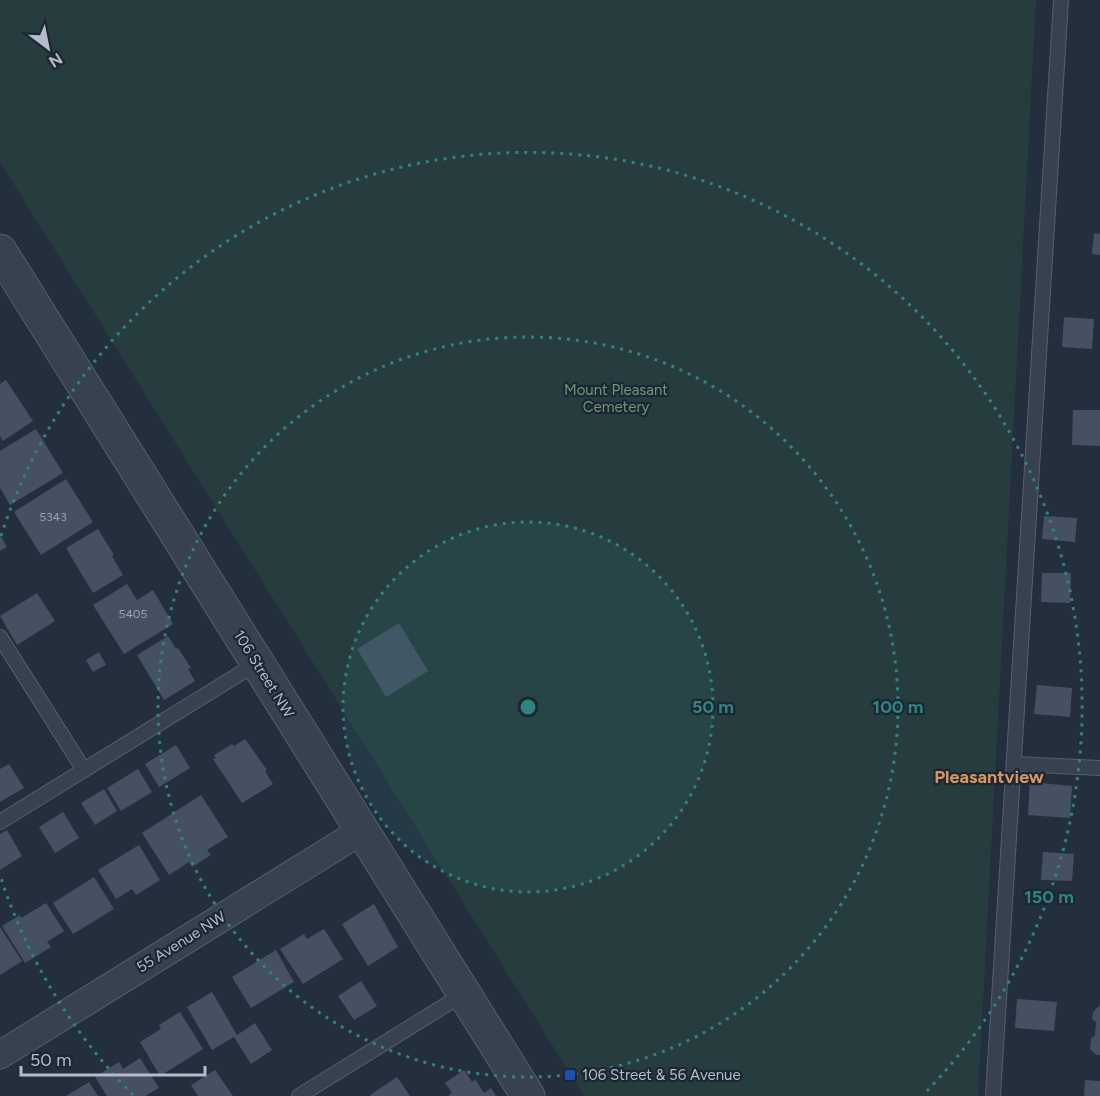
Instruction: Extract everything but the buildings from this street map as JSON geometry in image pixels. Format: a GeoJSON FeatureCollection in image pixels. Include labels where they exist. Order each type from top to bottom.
{"type":"FeatureCollection","features":[{"type":"Feature","properties":{"kind":"street","name":"106 Street NW"},"geometry":{"type":"LineString","coordinates":[[0,251],[528,1096]]}},
{"type":"Feature","properties":{"kind":"street","name":"55 Avenue NW"},"geometry":{"type":"LineString","coordinates":[[0,1055],[363,830]]}},
{"type":"Feature","properties":{"kind":"lane"},"geometry":{"type":"LineString","coordinates":[[993,1096],[1061,0]]}},
{"type":"Feature","properties":{"kind":"lane"},"geometry":{"type":"LineString","coordinates":[[0,637],[84,770]]}},
{"type":"Feature","properties":{"kind":"lane"},"geometry":{"type":"LineString","coordinates":[[0,822],[257,663]]}},
{"type":"Feature","properties":{"kind":"lane"},"geometry":{"type":"LineString","coordinates":[[1015,764],[1100,768]]}},
{"type":"Feature","properties":{"kind":"lane"},"geometry":{"type":"LineString","coordinates":[[299,1096],[465,993]]}},
{"type":"Feature","properties":{"kind":"green space","name":"Mount Pleasant Cemetery"},"geometry":{"type":"Polygon","coordinates":[[[0,0],[1036,0],[978,1096],[584,1096],[0,162],[0,0]]]}},
{"type":"Feature","properties":{"kind":"place","name":"106 Street & 56 Avenue"},"geometry":{"type":"Point","coordinates":[570,1075]}},
{"type":"Feature","properties":{"kind":"district","name":"Pleasantview"},"geometry":{"type":"Point","coordinates":[989,777]}}]}
